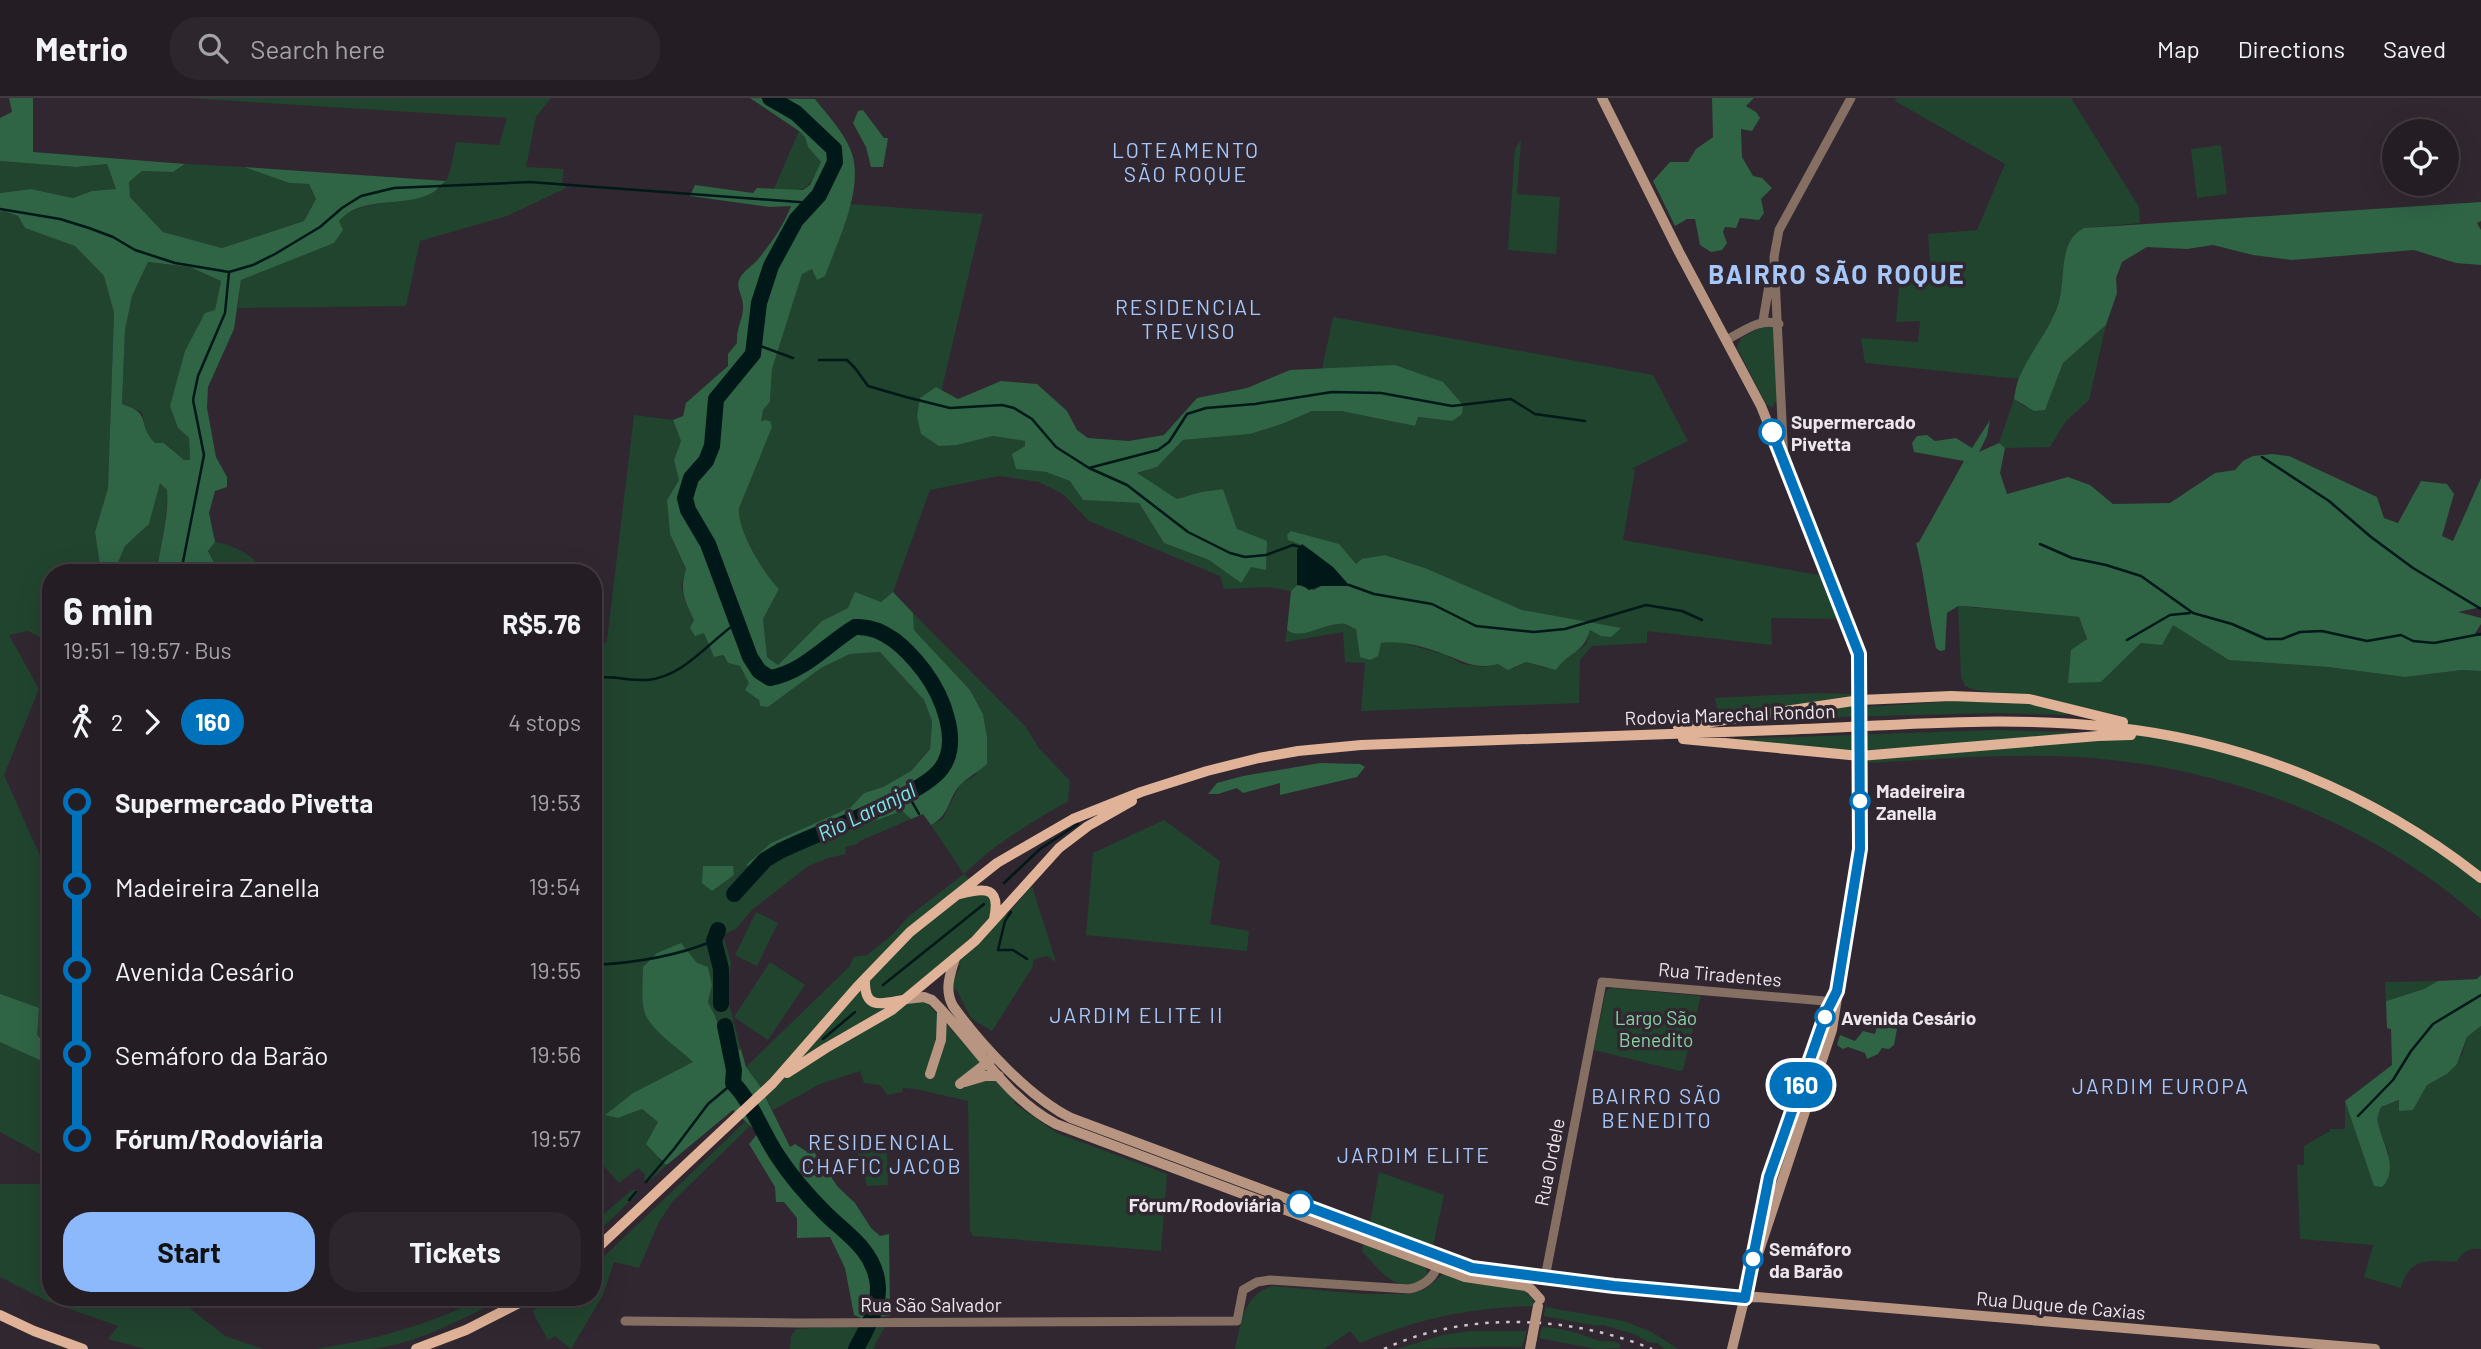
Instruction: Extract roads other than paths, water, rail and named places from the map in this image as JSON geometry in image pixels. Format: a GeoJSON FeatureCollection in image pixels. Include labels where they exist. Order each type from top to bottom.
{"type":"FeatureCollection","features":[{"type":"Feature","properties":{"kind":"main road"},"geometry":{"type":"LineString","coordinates":[[1602,98],[1763,411],[1857,648],[1860,703],[1860,849],[1832,1030],[1748,1284]]}},
{"type":"Feature","properties":{"kind":"main road"},"geometry":{"type":"LineString","coordinates":[[1632,735],[1860,703],[1951,696],[2019,697],[2179,737]]}},
{"type":"Feature","properties":{"kind":"main road","name":"Rodovia Marechal Rondon"},"geometry":{"type":"LineString","coordinates":[[602,1244],[769,1087],[910,932],[997,863],[1062,824],[1086,813],[1235,763],[1309,749],[1361,744],[2004,722],[2090,725],[2179,737],[2262,758],[2341,790],[2415,831],[2481,878]]}},
{"type":"Feature","properties":{"kind":"main road"},"geometry":{"type":"LineString","coordinates":[[1632,735],[1860,752],[2112,735],[2179,737]]}},
{"type":"Feature","properties":{"kind":"main road","name":"Rodovia Marechal Rondon"},"geometry":{"type":"LineString","coordinates":[[769,1087],[815,1055],[879,1019],[906,999],[994,921],[1042,865],[1068,841],[1098,820],[1159,787]]}},
{"type":"Feature","properties":{"kind":"main road"},"geometry":{"type":"LineString","coordinates":[[958,895],[979,889],[990,891],[995,895],[997,903],[994,921]]}},
{"type":"Feature","properties":{"kind":"main road"},"geometry":{"type":"LineString","coordinates":[[955,958],[948,985],[950,1000],[992,1059],[999,1076],[1026,1103],[1056,1124],[1255,1199],[1298,1209],[1471,1273],[1526,1286],[1534,1291],[1539,1302]]}},
{"type":"Feature","properties":{"kind":"main road"},"geometry":{"type":"LineString","coordinates":[[864,980],[865,993],[872,1002],[928,998],[1038,1099],[1061,1113],[1259,1188],[1298,1209]]}},
{"type":"Feature","properties":{"kind":"main road"},"geometry":{"type":"LineString","coordinates":[[1732,1349],[1773,1164],[1835,998]]}},
{"type":"Feature","properties":{"kind":"main road"},"geometry":{"type":"LineString","coordinates":[[930,1074],[941,1040],[943,1012]]}},
{"type":"Feature","properties":{"kind":"main road"},"geometry":{"type":"LineString","coordinates":[[992,1059],[960,1084],[979,1077],[999,1076]]}},
{"type":"Feature","properties":{"kind":"main road"},"geometry":{"type":"LineString","coordinates":[[1802,1083],[1814,1087]]}},
{"type":"Feature","properties":{"kind":"main road"},"geometry":{"type":"LineString","coordinates":[[1056,1124],[1061,1113]]}},
{"type":"Feature","properties":{"kind":"main road"},"geometry":{"type":"LineString","coordinates":[[1118,1148],[1122,1137]]}},
{"type":"Feature","properties":{"kind":"main road"},"geometry":{"type":"LineString","coordinates":[[1773,1164],[1789,1165]]}},
{"type":"Feature","properties":{"kind":"main road"},"geometry":{"type":"LineString","coordinates":[[1226,1188],[1230,1177]]}},
{"type":"Feature","properties":{"kind":"main road"},"geometry":{"type":"LineString","coordinates":[[1255,1199],[1259,1188]]}},
{"type":"Feature","properties":{"kind":"main road","name":"Rua Duque de Caxias"},"geometry":{"type":"LineString","coordinates":[[1471,1273],[2375,1349]]}},
{"type":"Feature","properties":{"kind":"main road","name":"Rua Ordele"},"geometry":{"type":"LineString","coordinates":[[1531,1344],[1545,1278]]}},
{"type":"Feature","properties":{"kind":"main road"},"geometry":{"type":"LineString","coordinates":[[416,1349],[466,1330],[513,1306]]}},
{"type":"Feature","properties":{"kind":"main road"},"geometry":{"type":"LineString","coordinates":[[0,1315],[83,1349]]}},
{"type":"Feature","properties":{"kind":"street"},"geometry":{"type":"LineString","coordinates":[[1763,321],[1775,240],[1851,98]]}},
{"type":"Feature","properties":{"kind":"street"},"geometry":{"type":"LineString","coordinates":[[1774,257],[1784,465]]}},
{"type":"Feature","properties":{"kind":"street"},"geometry":{"type":"LineString","coordinates":[[1726,340],[1763,321],[1779,324]]}},
{"type":"Feature","properties":{"kind":"street"},"geometry":{"type":"LineString","coordinates":[[1763,411],[1773,413],[1782,407]]}},
{"type":"Feature","properties":{"kind":"street","name":"Rua Tiradentes"},"geometry":{"type":"LineString","coordinates":[[1602,982],[1835,998]]}},
{"type":"Feature","properties":{"kind":"street","name":"Rua Ordele"},"geometry":{"type":"LineString","coordinates":[[1545,1278],[1602,982]]}},
{"type":"Feature","properties":{"kind":"street","name":"Rua São Salvador"},"geometry":{"type":"LineString","coordinates":[[625,1321],[1237,1321],[1243,1290],[1258,1282],[1270,1280],[1409,1289],[1428,1282],[1439,1261]]}},
{"type":"Feature","properties":{"kind":"waterway","name":"Rio Laranjal"},"geometry":{"type":"LineString","coordinates":[[734,894],[765,860],[780,851],[890,803],[930,780],[941,769],[950,746],[950,732],[943,705],[931,681],[902,647],[876,630],[855,627],[804,664],[782,675],[770,678],[759,671],[750,657],[708,544],[688,510],[685,498],[691,478],[706,461],[712,446],[716,399],[753,354],[759,303],[771,266],[796,220],[819,195],[835,162],[834,149],[796,113],[770,98]]}},
{"type":"Feature","properties":{"kind":"waterway"},"geometry":{"type":"LineString","coordinates":[[0,209],[60,219],[113,237],[135,250],[175,263],[229,272],[253,265],[275,254],[320,227],[361,196],[394,188],[530,182],[812,203]]}},
{"type":"Feature","properties":{"kind":"waterway"},"geometry":{"type":"LineString","coordinates":[[183,564],[204,455],[193,400],[198,376],[225,313],[229,272]]}},
{"type":"Feature","properties":{"kind":"waterway"},"geometry":{"type":"LineString","coordinates":[[755,344],[793,358]]}},
{"type":"Feature","properties":{"kind":"waterway"},"geometry":{"type":"LineString","coordinates":[[819,360],[847,360],[868,386],[950,408],[1002,405],[1014,408],[1032,419],[1056,447],[1089,468],[1127,485],[1188,532],[1230,553],[1245,557],[1266,555],[1293,545],[1300,547]]}},
{"type":"Feature","properties":{"kind":"waterway"},"geometry":{"type":"LineString","coordinates":[[1089,468],[1158,450],[1169,442],[1187,414],[1206,408],[1255,404],[1332,392],[1381,393],[1452,406],[1511,399],[1535,414],[1585,421]]}},
{"type":"Feature","properties":{"kind":"waterway"},"geometry":{"type":"LineString","coordinates":[[2262,457],[2329,501],[2413,568],[2481,609]]}},
{"type":"Feature","properties":{"kind":"waterway"},"geometry":{"type":"LineString","coordinates":[[2040,544],[2072,558],[2141,576],[2193,613],[2232,624],[2266,639],[2282,639],[2300,632],[2322,631],[2367,641],[2401,635],[2413,641],[2434,643],[2481,634]]}},
{"type":"Feature","properties":{"kind":"waterway"},"geometry":{"type":"LineString","coordinates":[[1349,585],[1374,594],[1432,604],[1476,626],[1534,632],[1565,629],[1646,605],[1682,611],[1702,620]]}},
{"type":"Feature","properties":{"kind":"waterway"},"geometry":{"type":"LineString","coordinates":[[2127,640],[2170,615],[2190,613]]}},
{"type":"Feature","properties":{"kind":"waterway"},"geometry":{"type":"LineString","coordinates":[[602,677],[647,680],[673,672],[696,657],[738,622]]}},
{"type":"Feature","properties":{"kind":"waterway"},"geometry":{"type":"LineString","coordinates":[[907,793],[919,814]]}},
{"type":"Feature","properties":{"kind":"waterway"},"geometry":{"type":"LineString","coordinates":[[1004,883],[1040,849],[1078,824]]}},
{"type":"Feature","properties":{"kind":"waterway"},"geometry":{"type":"LineString","coordinates":[[883,985],[984,904]]}},
{"type":"Feature","properties":{"kind":"waterway"},"geometry":{"type":"LineString","coordinates":[[1011,912],[1005,921],[998,950],[1013,950],[1027,959]]}},
{"type":"Feature","properties":{"kind":"waterway","name":"Rio Laranjal"},"geometry":{"type":"LineString","coordinates":[[718,930],[714,941],[721,969],[721,1004]]}},
{"type":"Feature","properties":{"kind":"waterway"},"geometry":{"type":"LineString","coordinates":[[602,964],[654,958],[713,941]]}},
{"type":"Feature","properties":{"kind":"waterway"},"geometry":{"type":"LineString","coordinates":[[2358,1116],[2393,1080],[2411,1051],[2433,1024],[2481,995]]}},
{"type":"Feature","properties":{"kind":"waterway"},"geometry":{"type":"LineString","coordinates":[[823,1039],[855,1012]]}},
{"type":"Feature","properties":{"kind":"waterway","name":"Rio Laranjal"},"geometry":{"type":"LineString","coordinates":[[725,1026],[734,1070],[733,1083],[746,1100],[771,1146],[782,1163],[825,1213],[857,1242],[874,1268],[877,1298],[869,1324],[856,1349]]}},
{"type":"Feature","properties":{"kind":"waterway"},"geometry":{"type":"LineString","coordinates":[[646,1182],[708,1104],[733,1083]]}},
{"type":"Feature","properties":{"kind":"waterway"},"geometry":{"type":"LineString","coordinates":[[629,1200],[636,1192]]}},
{"type":"Feature","properties":{"kind":"railway"},"geometry":{"type":"LineString","coordinates":[[1384,1349],[1448,1328],[1517,1322],[1586,1329],[1652,1349]]}},
{"type":"Feature","properties":{"kind":"place","name":"Supermercado Pivetta"},"geometry":{"type":"Point","coordinates":[1772,432]}},
{"type":"Feature","properties":{"kind":"place","name":"Madeireira Zanella"},"geometry":{"type":"Point","coordinates":[1860,801]}},
{"type":"Feature","properties":{"kind":"place","name":"Avenida Cesário"},"geometry":{"type":"Point","coordinates":[1825,1017]}},
{"type":"Feature","properties":{"kind":"place","name":"Fórum/Rodoviária"},"geometry":{"type":"Point","coordinates":[1300,1204]}},
{"type":"Feature","properties":{"kind":"place","name":"Semáforo da Barão"},"geometry":{"type":"Point","coordinates":[1753,1259]}},
{"type":"Feature","properties":{"kind":"district","name":"LOTEAMENTO SÃO ROQUE"},"geometry":{"type":"Point","coordinates":[1186,161]}},
{"type":"Feature","properties":{"kind":"district","name":"BAIRRO SÃO ROQUE"},"geometry":{"type":"Point","coordinates":[1837,273]}},
{"type":"Feature","properties":{"kind":"district","name":"RESIDENCIAL TREVISO"},"geometry":{"type":"Point","coordinates":[1189,318]}},
{"type":"Feature","properties":{"kind":"district","name":"JARDIM ELITE II"},"geometry":{"type":"Point","coordinates":[1137,1014]}},
{"type":"Feature","properties":{"kind":"district","name":"JARDIM EUROPA"},"geometry":{"type":"Point","coordinates":[2161,1085]}},
{"type":"Feature","properties":{"kind":"district","name":"BAIRRO SÃO BENEDITO"},"geometry":{"type":"Point","coordinates":[1657,1107]}},
{"type":"Feature","properties":{"kind":"district","name":"RESIDENCIAL CHAFIC JACOB"},"geometry":{"type":"Point","coordinates":[882,1153]}},
{"type":"Feature","properties":{"kind":"district","name":"JARDIM ELITE"},"geometry":{"type":"Point","coordinates":[1414,1154]}},
{"type":"Feature","properties":{"kind":"park label","name":"Largo São Benedito"},"geometry":{"type":"Point","coordinates":[1656,1028]}}]}
